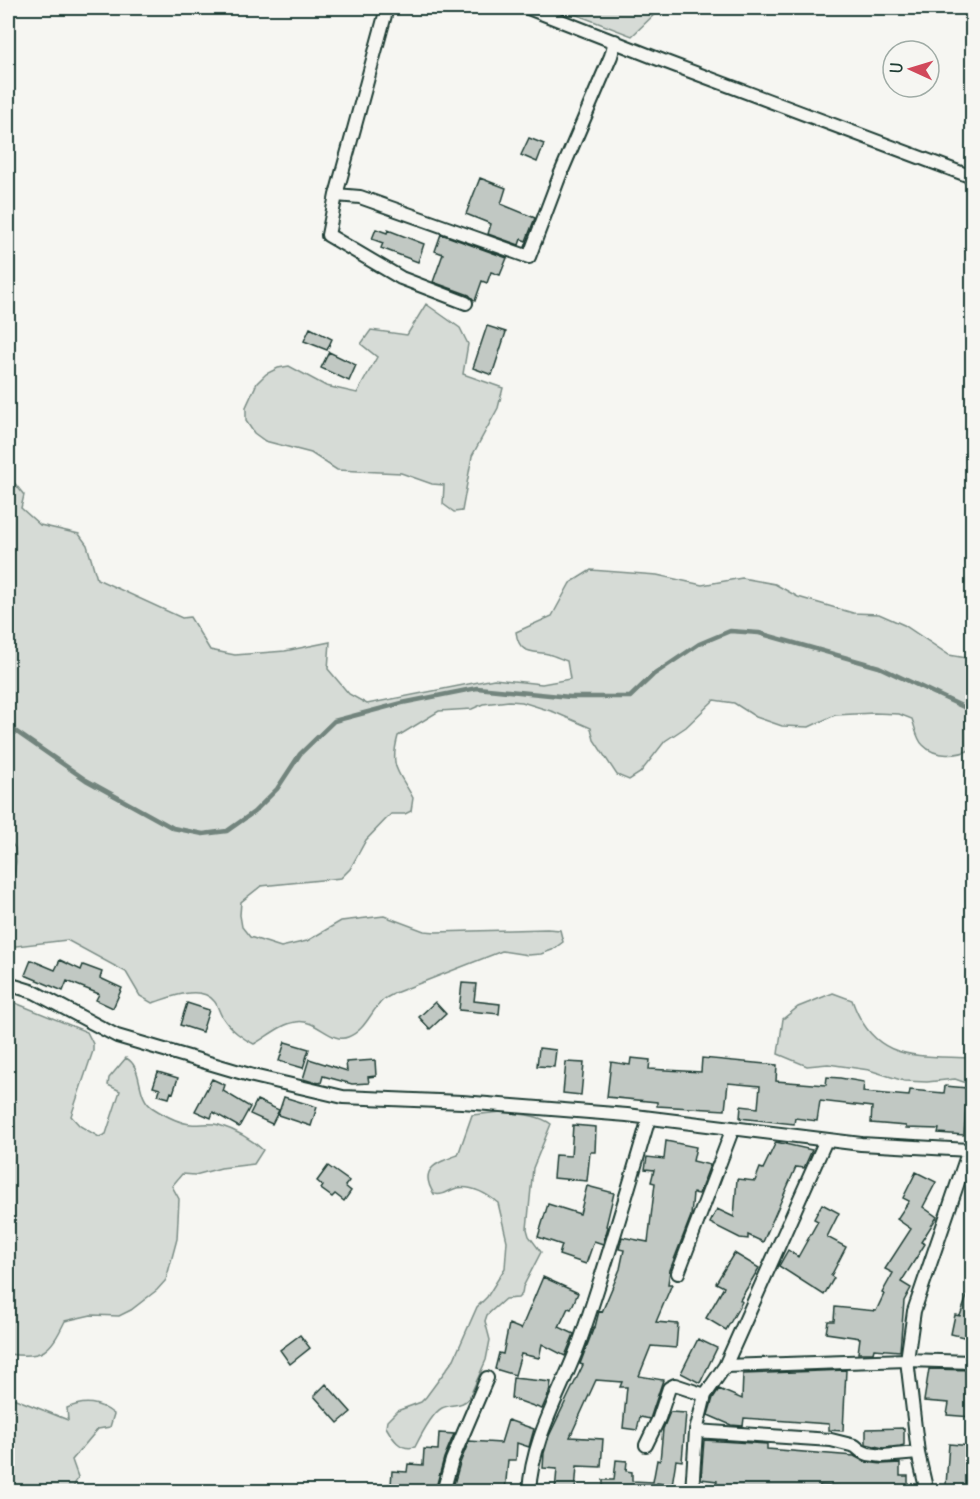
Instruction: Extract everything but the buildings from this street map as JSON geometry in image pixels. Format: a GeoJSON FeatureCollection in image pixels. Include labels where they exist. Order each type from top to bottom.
{"type":"FeatureCollection","features":[{"type":"Feature","properties":{"kind":"street"},"geometry":{"type":"LineString","coordinates":[[387,8],[336,195],[328,235],[401,278],[466,303]]}},
{"type":"Feature","properties":{"kind":"street"},"geometry":{"type":"LineString","coordinates":[[528,8],[972,177]]}},
{"type":"Feature","properties":{"kind":"street"},"geometry":{"type":"LineString","coordinates":[[336,195],[360,197],[529,257],[560,175],[611,56],[615,41]]}},
{"type":"Feature","properties":{"kind":"street"},"geometry":{"type":"LineString","coordinates":[[8,984],[34,992],[117,1036],[254,1076],[343,1097],[462,1102],[649,1118],[861,1144],[971,1150],[914,1311],[907,1360],[918,1453],[927,1491]]}},
{"type":"Feature","properties":{"kind":"street"},"geometry":{"type":"LineString","coordinates":[[529,1491],[543,1426],[571,1365],[605,1271],[649,1118]]}},
{"type":"Feature","properties":{"kind":"street"},"geometry":{"type":"LineString","coordinates":[[678,1273],[734,1128]]}},
{"type":"Feature","properties":{"kind":"street"},"geometry":{"type":"LineString","coordinates":[[692,1491],[696,1431],[705,1395],[725,1366],[826,1140]]}},
{"type":"Feature","properties":{"kind":"street"},"geometry":{"type":"LineString","coordinates":[[725,1366],[907,1360],[972,1362]]}},
{"type":"Feature","properties":{"kind":"street"},"geometry":{"type":"LineString","coordinates":[[443,1491],[452,1460],[487,1378]]}},
{"type":"Feature","properties":{"kind":"street"},"geometry":{"type":"LineString","coordinates":[[646,1445],[660,1418],[669,1388],[675,1385],[705,1395]]}},
{"type":"Feature","properties":{"kind":"street"},"geometry":{"type":"LineString","coordinates":[[696,1431],[831,1440],[855,1446],[861,1452],[883,1456],[918,1453]]}},
{"type":"Feature","properties":{"kind":"shaded area"},"geometry":{"type":"Polygon","coordinates":[[[559,8],[661,8],[632,36],[559,8]]]}},
{"type":"Feature","properties":{"kind":"shaded area"},"geometry":{"type":"Polygon","coordinates":[[[426,304],[460,328],[468,344],[463,374],[503,388],[498,408],[472,456],[462,511],[454,512],[443,504],[444,485],[432,484],[401,473],[337,470],[311,453],[265,441],[254,433],[246,421],[246,407],[257,383],[266,374],[289,366],[326,386],[357,393],[377,357],[361,344],[371,330],[407,335],[426,304]]]}},
{"type":"Feature","properties":{"kind":"shaded area"},"geometry":{"type":"Polygon","coordinates":[[[8,475],[24,495],[21,508],[40,525],[79,534],[87,545],[97,579],[182,618],[190,617],[210,650],[235,655],[285,651],[330,642],[328,669],[349,694],[367,704],[494,679],[542,684],[570,679],[567,661],[548,654],[526,650],[517,639],[516,632],[552,616],[570,583],[591,570],[657,575],[702,585],[742,578],[775,584],[798,597],[853,613],[879,614],[904,625],[949,655],[972,659],[972,749],[954,754],[934,752],[921,743],[912,719],[899,714],[835,715],[809,727],[782,726],[756,717],[734,703],[714,700],[686,727],[665,741],[640,773],[629,780],[617,775],[594,740],[591,728],[554,712],[522,702],[509,701],[483,704],[472,709],[439,711],[398,736],[395,763],[413,798],[411,811],[405,814],[391,814],[366,840],[350,869],[341,878],[261,886],[241,902],[242,927],[250,937],[281,947],[307,941],[341,921],[384,916],[424,931],[436,932],[560,930],[563,942],[541,954],[528,955],[502,951],[395,993],[383,1000],[364,1025],[348,1037],[336,1037],[310,1024],[296,1022],[280,1028],[254,1044],[229,1026],[208,996],[201,993],[184,994],[152,1003],[140,996],[126,972],[67,940],[8,947],[8,891],[16,861],[15,848],[8,839],[8,475]]]}},
{"type":"Feature","properties":{"kind":"shaded area"},"geometry":{"type":"Polygon","coordinates":[[[833,993],[852,1000],[861,1020],[872,1035],[885,1045],[915,1055],[972,1058],[972,1085],[955,1079],[927,1082],[904,1081],[869,1070],[828,1064],[807,1066],[778,1054],[783,1019],[798,1007],[833,993]]]}},
{"type":"Feature","properties":{"kind":"shaded area"},"geometry":{"type":"Polygon","coordinates":[[[8,1000],[87,1032],[93,1044],[93,1051],[71,1116],[80,1126],[99,1137],[106,1134],[120,1091],[108,1085],[109,1078],[126,1058],[132,1062],[144,1097],[153,1108],[182,1122],[225,1127],[237,1132],[263,1150],[254,1164],[221,1168],[195,1175],[182,1174],[172,1186],[179,1199],[177,1239],[166,1280],[131,1310],[119,1316],[91,1315],[65,1321],[50,1346],[44,1351],[30,1355],[8,1354],[8,1000]]]}},
{"type":"Feature","properties":{"kind":"shaded area"},"geometry":{"type":"Polygon","coordinates":[[[501,1112],[534,1116],[551,1124],[533,1168],[527,1229],[529,1236],[541,1252],[523,1287],[522,1294],[518,1298],[505,1299],[487,1315],[485,1321],[490,1340],[486,1360],[469,1398],[463,1403],[438,1411],[415,1447],[401,1446],[391,1436],[386,1427],[387,1421],[397,1411],[421,1402],[426,1397],[454,1359],[477,1307],[487,1297],[505,1268],[507,1241],[498,1203],[474,1189],[463,1187],[444,1194],[434,1194],[428,1178],[429,1173],[437,1164],[458,1155],[472,1115],[501,1112]]]}},
{"type":"Feature","properties":{"kind":"shaded area"},"geometry":{"type":"Polygon","coordinates":[[[8,1396],[68,1420],[67,1408],[86,1403],[103,1407],[114,1414],[110,1427],[98,1429],[72,1460],[78,1477],[72,1490],[8,1491],[8,1396]]]}},
{"type":"Feature","properties":{"kind":"waterway"},"geometry":{"type":"LineString","coordinates":[[8,726],[86,780],[173,828],[203,834],[227,831],[254,812],[277,789],[300,754],[334,721],[402,703],[477,688],[570,697],[630,697],[653,675],[699,644],[730,631],[759,633],[879,667],[972,711]]}}]}
